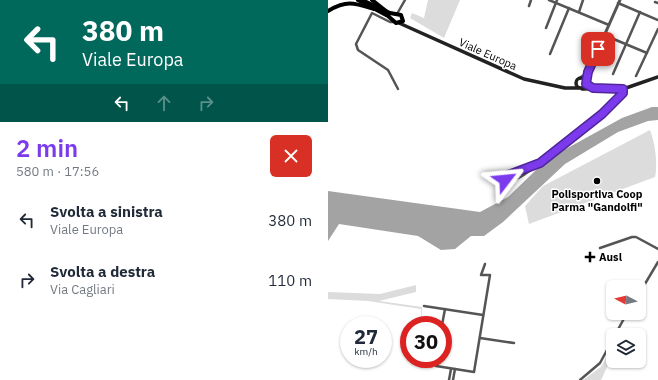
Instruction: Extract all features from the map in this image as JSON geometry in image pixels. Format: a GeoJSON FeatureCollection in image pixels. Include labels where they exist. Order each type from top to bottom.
{"type":"FeatureCollection","features":[{"type":"Feature","properties":{"kind":"main road"},"geometry":{"type":"LineString","coordinates":[[358,0],[396,22],[403,21],[400,16]]}},
{"type":"Feature","properties":{"kind":"main road"},"geometry":{"type":"LineString","coordinates":[[362,0],[400,16],[410,27]]}},
{"type":"Feature","properties":{"kind":"main road"},"geometry":{"type":"LineString","coordinates":[[372,0],[386,11]]}},
{"type":"Feature","properties":{"kind":"main road"},"geometry":{"type":"LineString","coordinates":[[328,11],[337,5],[350,2],[374,8]]}},
{"type":"Feature","properties":{"kind":"main road"},"geometry":{"type":"LineString","coordinates":[[396,22],[400,16]]}},
{"type":"Feature","properties":{"kind":"main road","name":"Viale Europa"},"geometry":{"type":"LineString","coordinates":[[396,22],[410,27],[508,73],[528,80],[562,87],[623,89],[658,77]]}},
{"type":"Feature","properties":{"kind":"main road"},"geometry":{"type":"LineString","coordinates":[[562,87],[579,79]]}},
{"type":"Feature","properties":{"kind":"main road"},"geometry":{"type":"LineString","coordinates":[[579,79],[586,82],[593,88]]}},
{"type":"Feature","properties":{"kind":"main road"},"geometry":{"type":"LineString","coordinates":[[579,79],[576,85],[580,88],[585,86],[586,82]]}},
{"type":"Feature","properties":{"kind":"street"},"geometry":{"type":"LineString","coordinates":[[400,16],[405,0]]}},
{"type":"Feature","properties":{"kind":"street"},"geometry":{"type":"LineString","coordinates":[[529,6],[531,0]]}},
{"type":"Feature","properties":{"kind":"street"},"geometry":{"type":"LineString","coordinates":[[549,0],[609,25]]}},
{"type":"Feature","properties":{"kind":"street"},"geometry":{"type":"LineString","coordinates":[[578,12],[584,0]]}},
{"type":"Feature","properties":{"kind":"street"},"geometry":{"type":"LineString","coordinates":[[546,28],[556,2]]}},
{"type":"Feature","properties":{"kind":"street"},"geometry":{"type":"LineString","coordinates":[[586,82],[588,72],[619,2],[658,20]]}},
{"type":"Feature","properties":{"kind":"street"},"geometry":{"type":"LineString","coordinates":[[550,54],[568,8]]}},
{"type":"Feature","properties":{"kind":"street"},"geometry":{"type":"LineString","coordinates":[[613,74],[640,12]]}},
{"type":"Feature","properties":{"kind":"street"},"geometry":{"type":"LineString","coordinates":[[396,22],[392,23],[372,13],[356,44],[358,50],[388,70],[398,89]]}},
{"type":"Feature","properties":{"kind":"street"},"geometry":{"type":"LineString","coordinates":[[636,76],[658,29]]}},
{"type":"Feature","properties":{"kind":"street"},"geometry":{"type":"LineString","coordinates":[[604,35],[647,53]]}},
{"type":"Feature","properties":{"kind":"street"},"geometry":{"type":"LineString","coordinates":[[579,79],[588,72]]}},
{"type":"Feature","properties":{"kind":"street"},"geometry":{"type":"LineString","coordinates":[[540,163],[507,176],[505,180],[509,181],[520,176],[540,163],[602,114],[623,93],[623,89]]}},
{"type":"Feature","properties":{"kind":"street"},"geometry":{"type":"LineString","coordinates":[[600,248],[636,237],[658,249]]}},
{"type":"Feature","properties":{"kind":"street"},"geometry":{"type":"LineString","coordinates":[[646,282],[658,262]]}},
{"type":"Feature","properties":{"kind":"street"},"geometry":{"type":"LineString","coordinates":[[446,368],[474,372],[490,275],[481,275],[485,264]]}},
{"type":"Feature","properties":{"kind":"street"},"geometry":{"type":"LineString","coordinates":[[424,306],[483,315]]}},
{"type":"Feature","properties":{"kind":"street"},"geometry":{"type":"LineString","coordinates":[[444,316],[445,309]]}},
{"type":"Feature","properties":{"kind":"street"},"geometry":{"type":"LineString","coordinates":[[480,338],[514,343]]}},
{"type":"Feature","properties":{"kind":"street"},"geometry":{"type":"LineString","coordinates":[[579,379],[600,363],[606,352]]}},
{"type":"Feature","properties":{"kind":"street"},"geometry":{"type":"LineString","coordinates":[[449,380],[451,369]]}},
{"type":"Feature","properties":{"kind":"street"},"geometry":{"type":"LineString","coordinates":[[453,380],[455,369]]}},
{"type":"Feature","properties":{"kind":"shaded area"},"geometry":{"type":"Polygon","coordinates":[[[428,0],[460,0],[444,38],[410,18],[412,13],[424,18],[428,0]]]}},
{"type":"Feature","properties":{"kind":"shaded area"},"geometry":{"type":"Polygon","coordinates":[[[652,107],[658,107],[658,120],[648,121],[618,132],[565,164],[503,222],[484,236],[471,236],[455,249],[441,250],[418,236],[339,224],[328,241],[328,191],[480,212],[508,197],[535,171],[555,155],[622,118],[652,107]]]}},
{"type":"Feature","properties":{"kind":"shaded area","name":"Polisportiva Coop Parma \"Gandolfi\""},"geometry":{"type":"Polygon","coordinates":[[[650,130],[656,154],[655,177],[529,224],[525,206],[543,186],[650,130]]]}},
{"type":"Feature","properties":{"kind":"shaded area"},"geometry":{"type":"Polygon","coordinates":[[[416,285],[416,292],[379,301],[422,307],[422,316],[421,309],[368,301],[328,299],[328,292],[380,294],[416,285]]]}},
{"type":"Feature","properties":{"kind":"shaded area"},"geometry":{"type":"Polygon","coordinates":[[[606,358],[607,368],[601,380],[583,380],[601,367],[606,358]]]}},
{"type":"Feature","properties":{"kind":"place","name":"Polisportiva Coop Parma \"Gandolfi\""},"geometry":{"type":"Point","coordinates":[597,181]}},
{"type":"Feature","properties":{"kind":"place","name":"Ausl"},"geometry":{"type":"Point","coordinates":[590,257]}},
{"type":"Feature","properties":{"kind":"route"},"geometry":{"type":"LineString","coordinates":[[505,180],[505,177],[508,175],[540,163],[543,159],[602,114],[608,106],[623,93],[623,89],[593,88],[586,84],[588,72],[598,49]]}}]}
